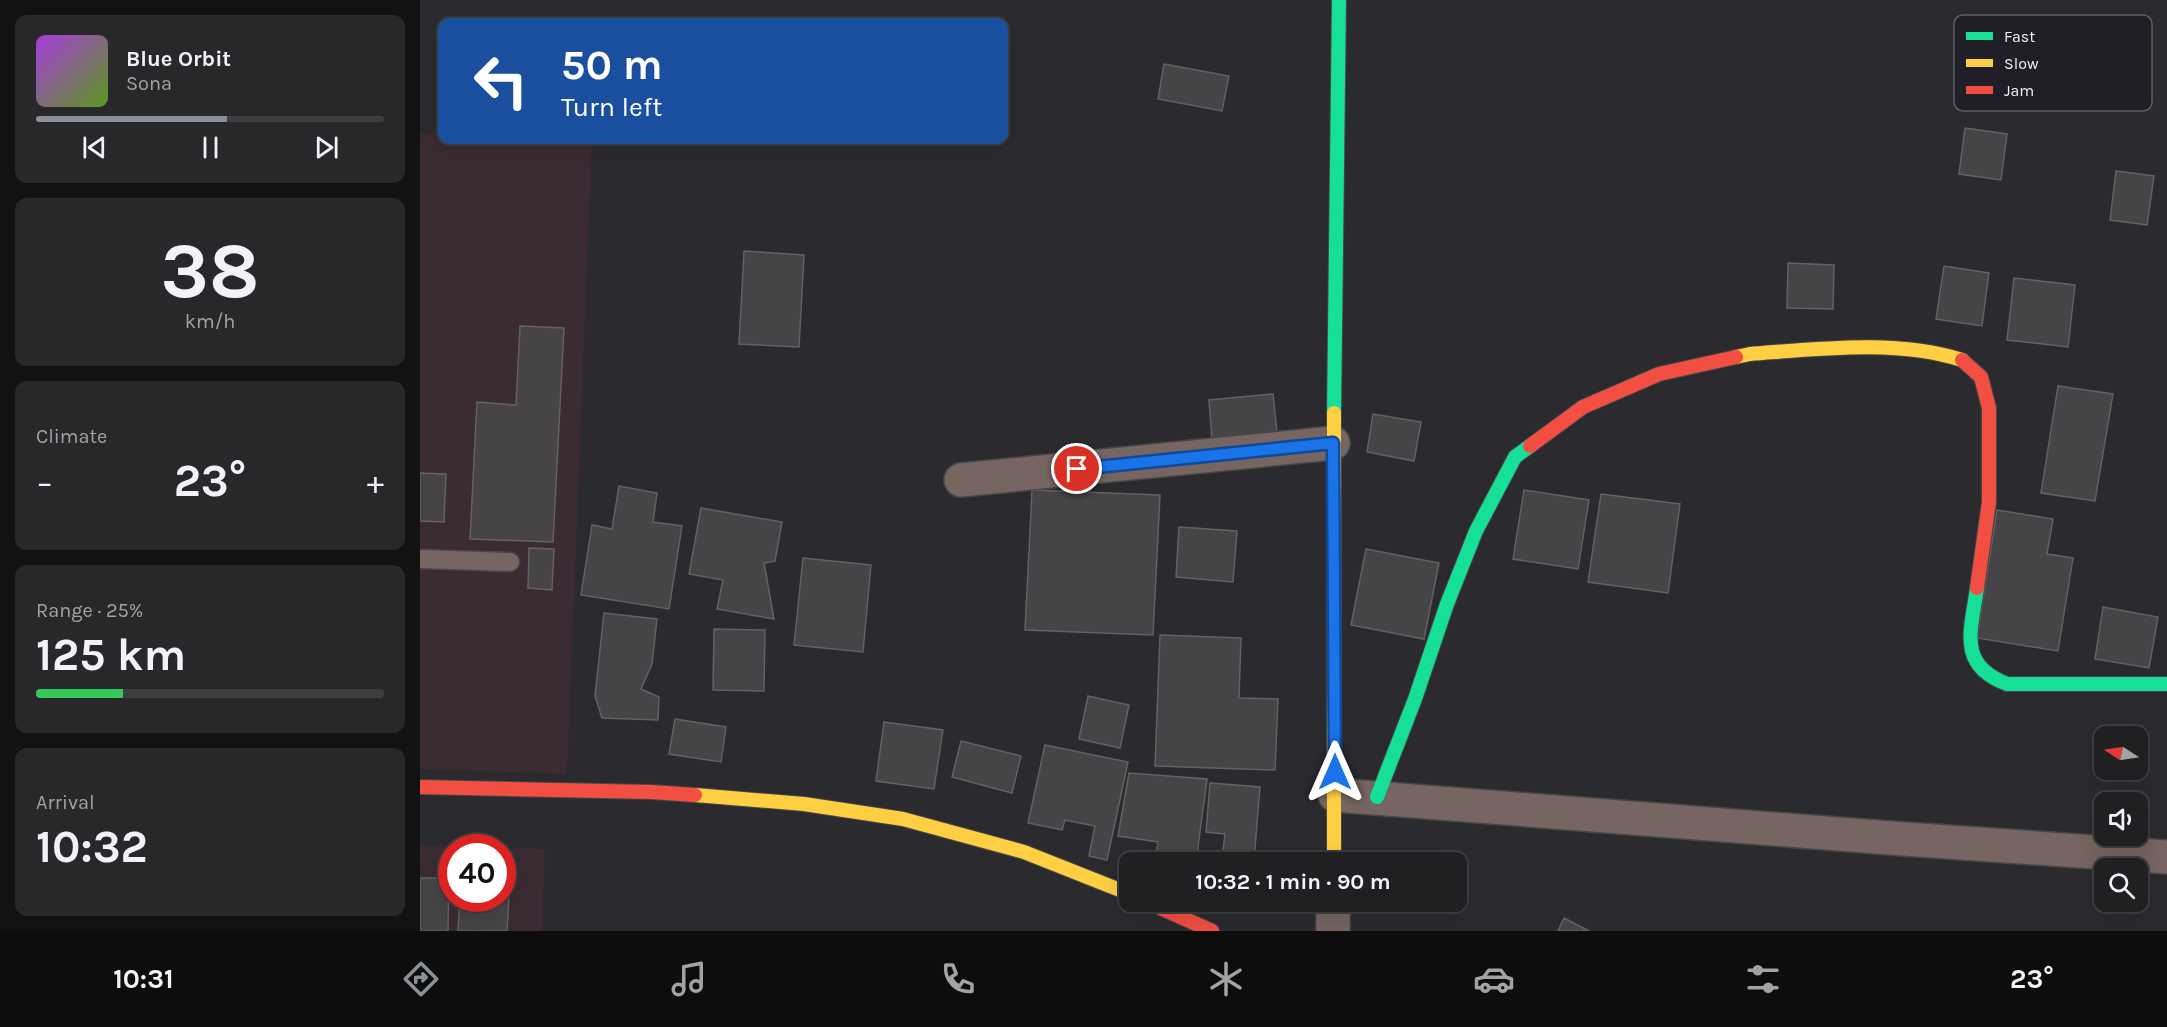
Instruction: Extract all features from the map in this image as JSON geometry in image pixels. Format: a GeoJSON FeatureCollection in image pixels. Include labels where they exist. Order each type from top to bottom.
{"type":"FeatureCollection","features":[{"type":"Feature","properties":{"kind":"street"},"geometry":{"type":"LineString","coordinates":[[1334,852],[1333,443],[1339,0]]}},
{"type":"Feature","properties":{"kind":"street"},"geometry":{"type":"LineString","coordinates":[[1377,797],[1476,531],[1515,457],[1583,406],[1659,374],[1750,354],[1849,346],[1937,352],[1965,361],[1981,377],[1989,408],[1989,502],[1970,637],[1973,658],[1987,677],[2007,684],[2167,684]]}},
{"type":"Feature","properties":{"kind":"street"},"geometry":{"type":"LineString","coordinates":[[961,480],[1333,443]]}},
{"type":"Feature","properties":{"kind":"street"},"geometry":{"type":"LineString","coordinates":[[420,787],[651,792],[815,806],[903,819],[1024,852],[1119,890]]}},
{"type":"Feature","properties":{"kind":"street"},"geometry":{"type":"LineString","coordinates":[[1335,795],[2167,857]]}},
{"type":"Feature","properties":{"kind":"street"},"geometry":{"type":"LineString","coordinates":[[1169,912],[1212,931]]}},
{"type":"Feature","properties":{"kind":"street"},"geometry":{"type":"LineString","coordinates":[[1333,912],[1333,931]]}},
{"type":"Feature","properties":{"kind":"lane"},"geometry":{"type":"LineString","coordinates":[[420,559],[510,562]]}},
{"type":"Feature","properties":{"kind":"shaded area"},"geometry":{"type":"Polygon","coordinates":[[[420,134],[438,134],[438,144],[592,144],[567,774],[420,769],[420,134]]]}},
{"type":"Feature","properties":{"kind":"shaded area"},"geometry":{"type":"Polygon","coordinates":[[[420,845],[438,845],[438,912],[516,912],[516,848],[545,849],[542,931],[420,931],[420,845]]]}},
{"type":"Feature","properties":{"kind":"building"},"geometry":{"type":"Polygon","coordinates":[[[1164,64],[1229,76],[1222,111],[1158,99],[1164,64]]]}},
{"type":"Feature","properties":{"kind":"building"},"geometry":{"type":"Polygon","coordinates":[[[1965,128],[2007,134],[2001,180],[1959,174],[1965,128]]]}},
{"type":"Feature","properties":{"kind":"building"},"geometry":{"type":"Polygon","coordinates":[[[2116,171],[2154,176],[2147,225],[2110,220],[2116,171]]]}},
{"type":"Feature","properties":{"kind":"building"},"geometry":{"type":"Polygon","coordinates":[[[744,251],[804,255],[799,347],[739,344],[744,251]]]}},
{"type":"Feature","properties":{"kind":"building"},"geometry":{"type":"Polygon","coordinates":[[[1788,263],[1834,265],[1833,309],[1787,308],[1788,263]]]}},
{"type":"Feature","properties":{"kind":"building"},"geometry":{"type":"Polygon","coordinates":[[[1944,266],[1989,273],[1982,326],[1936,319],[1944,266]]]}},
{"type":"Feature","properties":{"kind":"building"},"geometry":{"type":"Polygon","coordinates":[[[2014,278],[2075,285],[2068,347],[2007,340],[2014,278]]]}},
{"type":"Feature","properties":{"kind":"building"},"geometry":{"type":"Polygon","coordinates":[[[520,326],[564,328],[553,542],[470,539],[477,402],[516,405],[520,326]]]}},
{"type":"Feature","properties":{"kind":"building"},"geometry":{"type":"Polygon","coordinates":[[[2058,386],[2113,394],[2095,501],[2041,493],[2058,386]]]}},
{"type":"Feature","properties":{"kind":"building"},"geometry":{"type":"Polygon","coordinates":[[[1273,394],[1277,432],[1212,440],[1209,400],[1273,394]]]}},
{"type":"Feature","properties":{"kind":"building"},"geometry":{"type":"Polygon","coordinates":[[[1373,414],[1421,422],[1414,461],[1367,452],[1373,414]]]}},
{"type":"Feature","properties":{"kind":"building"},"geometry":{"type":"Polygon","coordinates":[[[420,473],[446,474],[444,522],[420,521],[420,473]]]}},
{"type":"Feature","properties":{"kind":"building"},"geometry":{"type":"Polygon","coordinates":[[[619,486],[657,493],[653,522],[682,526],[669,609],[581,595],[592,525],[612,529],[619,486]]]}},
{"type":"Feature","properties":{"kind":"building"},"geometry":{"type":"Polygon","coordinates":[[[1032,490],[1160,495],[1153,635],[1025,630],[1032,490]]]}},
{"type":"Feature","properties":{"kind":"building"},"geometry":{"type":"Polygon","coordinates":[[[1524,490],[1589,500],[1578,569],[1513,559],[1524,490]]]}},
{"type":"Feature","properties":{"kind":"building"},"geometry":{"type":"Polygon","coordinates":[[[1601,494],[1680,504],[1668,593],[1588,582],[1601,494]]]}},
{"type":"Feature","properties":{"kind":"building"},"geometry":{"type":"Polygon","coordinates":[[[701,508],[782,522],[775,561],[764,563],[774,619],[717,609],[723,580],[689,574],[701,508]]]}},
{"type":"Feature","properties":{"kind":"building"},"geometry":{"type":"Polygon","coordinates":[[[1997,510],[2053,519],[2047,554],[2073,558],[2058,651],[1977,638],[1997,510]]]}},
{"type":"Feature","properties":{"kind":"building"},"geometry":{"type":"Polygon","coordinates":[[[1179,527],[1237,531],[1233,582],[1176,577],[1179,527]]]}},
{"type":"Feature","properties":{"kind":"building"},"geometry":{"type":"Polygon","coordinates":[[[529,548],[554,549],[552,590],[528,588],[529,548]]]}},
{"type":"Feature","properties":{"kind":"building"},"geometry":{"type":"Polygon","coordinates":[[[1366,549],[1439,563],[1424,639],[1351,625],[1366,549]]]}},
{"type":"Feature","properties":{"kind":"building"},"geometry":{"type":"Polygon","coordinates":[[[803,558],[871,565],[863,652],[794,645],[803,558]]]}},
{"type":"Feature","properties":{"kind":"building"},"geometry":{"type":"Polygon","coordinates":[[[2103,607],[2158,617],[2149,668],[2095,659],[2103,607]]]}},
{"type":"Feature","properties":{"kind":"building"},"geometry":{"type":"Polygon","coordinates":[[[604,613],[657,619],[652,664],[641,689],[659,697],[658,720],[602,718],[595,696],[604,613]]]}},
{"type":"Feature","properties":{"kind":"building"},"geometry":{"type":"Polygon","coordinates":[[[714,629],[765,630],[764,691],[713,690],[714,629]]]}},
{"type":"Feature","properties":{"kind":"building"},"geometry":{"type":"Polygon","coordinates":[[[1160,635],[1241,638],[1239,698],[1278,699],[1275,770],[1155,766],[1160,635]]]}},
{"type":"Feature","properties":{"kind":"building"},"geometry":{"type":"Polygon","coordinates":[[[1088,696],[1129,705],[1120,748],[1079,739],[1088,696]]]}},
{"type":"Feature","properties":{"kind":"building"},"geometry":{"type":"Polygon","coordinates":[[[675,719],[726,727],[721,762],[669,754],[675,719]]]}},
{"type":"Feature","properties":{"kind":"building"},"geometry":{"type":"Polygon","coordinates":[[[884,722],[943,730],[934,789],[876,781],[884,722]]]}},
{"type":"Feature","properties":{"kind":"building"},"geometry":{"type":"Polygon","coordinates":[[[961,741],[1021,756],[1012,793],[952,777],[961,741]]]}},
{"type":"Feature","properties":{"kind":"building"},"geometry":{"type":"Polygon","coordinates":[[[1045,745],[1128,762],[1107,860],[1089,856],[1095,826],[1065,820],[1062,830],[1028,823],[1045,745]]]}},
{"type":"Feature","properties":{"kind":"building"},"geometry":{"type":"Polygon","coordinates":[[[1129,773],[1207,779],[1197,852],[1156,852],[1158,842],[1118,836],[1129,773]]]}},
{"type":"Feature","properties":{"kind":"building"},"geometry":{"type":"Polygon","coordinates":[[[1210,783],[1260,787],[1255,852],[1223,852],[1225,834],[1206,832],[1210,783]]]}},
{"type":"Feature","properties":{"kind":"building"},"geometry":{"type":"Polygon","coordinates":[[[420,878],[438,878],[438,912],[448,912],[448,931],[420,931],[420,878]]]}},
{"type":"Feature","properties":{"kind":"building"},"geometry":{"type":"Polygon","coordinates":[[[459,912],[508,912],[507,931],[458,931],[459,912]]]}},
{"type":"Feature","properties":{"kind":"building"},"geometry":{"type":"Polygon","coordinates":[[[1564,918],[1589,931],[1558,931],[1564,918]]]}},
{"type":"Feature","properties":{"kind":"traffic: fast"},"geometry":{"type":"LineString","coordinates":[[1334,413],[1339,0]]}},
{"type":"Feature","properties":{"kind":"traffic: fast"},"geometry":{"type":"LineString","coordinates":[[1377,797],[1476,531],[1515,457],[1530,446]]}},
{"type":"Feature","properties":{"kind":"traffic: fast"},"geometry":{"type":"LineString","coordinates":[[1977,588],[1972,618],[1971,645],[1980,667],[1991,676],[2007,684],[2167,684]]}},
{"type":"Feature","properties":{"kind":"traffic: slow"},"geometry":{"type":"LineString","coordinates":[[1736,357],[1750,354],[1857,347],[1911,350],[1962,360]]}},
{"type":"Feature","properties":{"kind":"traffic: slow"},"geometry":{"type":"LineString","coordinates":[[1334,413],[1334,852]]}},
{"type":"Feature","properties":{"kind":"traffic: slow"},"geometry":{"type":"LineString","coordinates":[[695,795],[804,804],[903,819],[1024,852],[1119,890]]}},
{"type":"Feature","properties":{"kind":"traffic: jam"},"geometry":{"type":"LineString","coordinates":[[1530,446],[1583,407],[1659,374],[1736,357]]}},
{"type":"Feature","properties":{"kind":"traffic: jam"},"geometry":{"type":"LineString","coordinates":[[1962,360],[1981,377],[1989,408],[1989,502],[1977,588]]}},
{"type":"Feature","properties":{"kind":"traffic: jam"},"geometry":{"type":"LineString","coordinates":[[420,787],[695,795]]}},
{"type":"Feature","properties":{"kind":"traffic: jam"},"geometry":{"type":"LineString","coordinates":[[1169,912],[1212,931]]}},
{"type":"Feature","properties":{"kind":"route"},"geometry":{"type":"LineString","coordinates":[[1077,469],[1333,443],[1335,772]]}}]}
